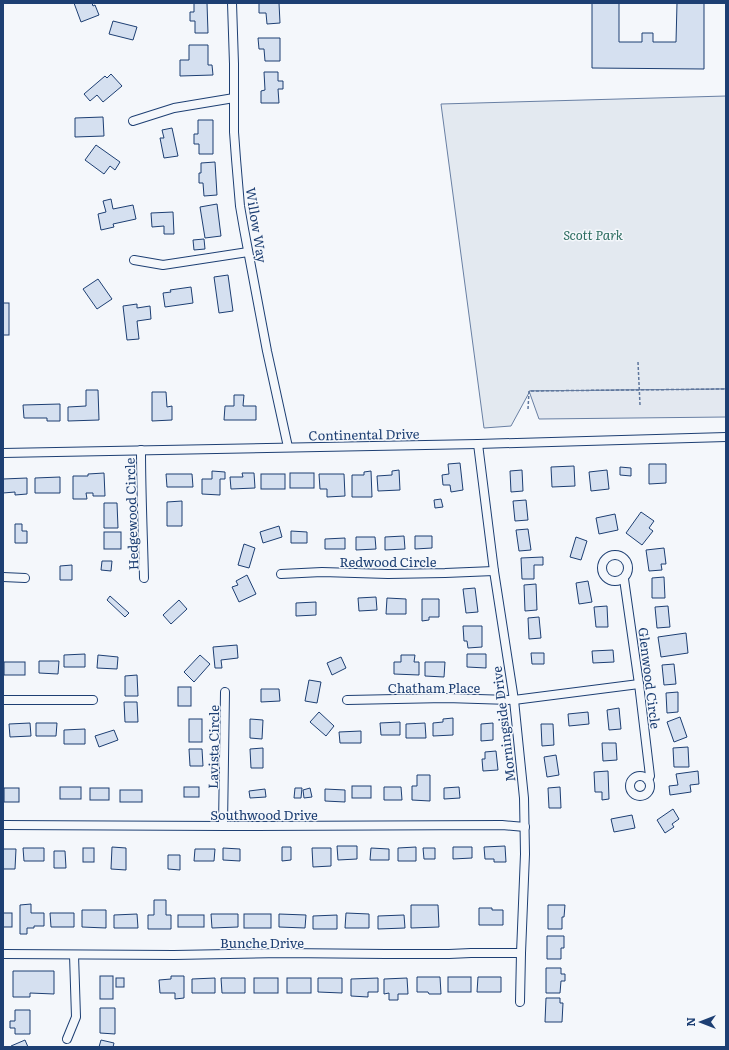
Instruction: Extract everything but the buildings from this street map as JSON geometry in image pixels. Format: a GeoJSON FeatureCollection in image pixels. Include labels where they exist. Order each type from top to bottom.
{"type":"FeatureCollection","features":[{"type":"Feature","properties":{"kind":"street","name":"Willow Way"},"geometry":{"type":"LineString","coordinates":[[232,3],[236,159],[240,206],[267,351],[288,447]]}},
{"type":"Feature","properties":{"kind":"street"},"geometry":{"type":"LineString","coordinates":[[133,121],[174,108],[234,98]]}},
{"type":"Feature","properties":{"kind":"street"},"geometry":{"type":"LineString","coordinates":[[134,260],[163,265],[248,252]]}},
{"type":"Feature","properties":{"kind":"street","name":"Continental Drive"},"geometry":{"type":"LineString","coordinates":[[3,452],[478,444],[726,437]]}},
{"type":"Feature","properties":{"kind":"street","name":"Morningside Drive"},"geometry":{"type":"LineString","coordinates":[[478,444],[494,571],[514,700],[524,798],[525,854],[520,1002]]}},
{"type":"Feature","properties":{"kind":"street","name":"Hedgewood Circle"},"geometry":{"type":"LineString","coordinates":[[141,450],[141,504],[143,521],[144,578]]}},
{"type":"Feature","properties":{"kind":"street","name":"Redwood Circle"},"geometry":{"type":"LineString","coordinates":[[281,574],[322,572],[388,574],[494,571]]}},
{"type":"Feature","properties":{"kind":"street"},"geometry":{"type":"LineString","coordinates":[[3,577],[25,578]]}},
{"type":"Feature","properties":{"kind":"street","name":"Glenwood Circle"},"geometry":{"type":"LineString","coordinates":[[624,579],[650,776],[648,780]]}},
{"type":"Feature","properties":{"kind":"street","name":"Chatham Place"},"geometry":{"type":"LineString","coordinates":[[347,700],[446,698],[514,700],[639,684]]}},
{"type":"Feature","properties":{"kind":"street","name":"Lavista Circle"},"geometry":{"type":"LineString","coordinates":[[224,826],[225,692]]}},
{"type":"Feature","properties":{"kind":"street"},"geometry":{"type":"LineString","coordinates":[[3,700],[92,700]]}},
{"type":"Feature","properties":{"kind":"street","name":"Southwood Drive"},"geometry":{"type":"LineString","coordinates":[[3,825],[502,825],[525,827]]}},
{"type":"Feature","properties":{"kind":"street","name":"Bunche Drive"},"geometry":{"type":"LineString","coordinates":[[3,954],[521,953]]}},
{"type":"Feature","properties":{"kind":"street"},"geometry":{"type":"LineString","coordinates":[[67,1039],[76,1017],[74,955]]}},
{"type":"Feature","properties":{"kind":"path"},"geometry":{"type":"LineString","coordinates":[[638,362],[640,405]]}},
{"type":"Feature","properties":{"kind":"path"},"geometry":{"type":"LineString","coordinates":[[528,409],[529,391],[726,389]]}},
{"type":"Feature","properties":{"kind":"green space","name":"Scott Park"},"geometry":{"type":"Polygon","coordinates":[[[726,96],[726,389],[530,391],[511,426],[484,428],[441,104],[726,96]]]}},
{"type":"Feature","properties":{"kind":"shaded area"},"geometry":{"type":"Polygon","coordinates":[[[726,389],[726,417],[539,419],[529,391],[726,389]]]}}]}
